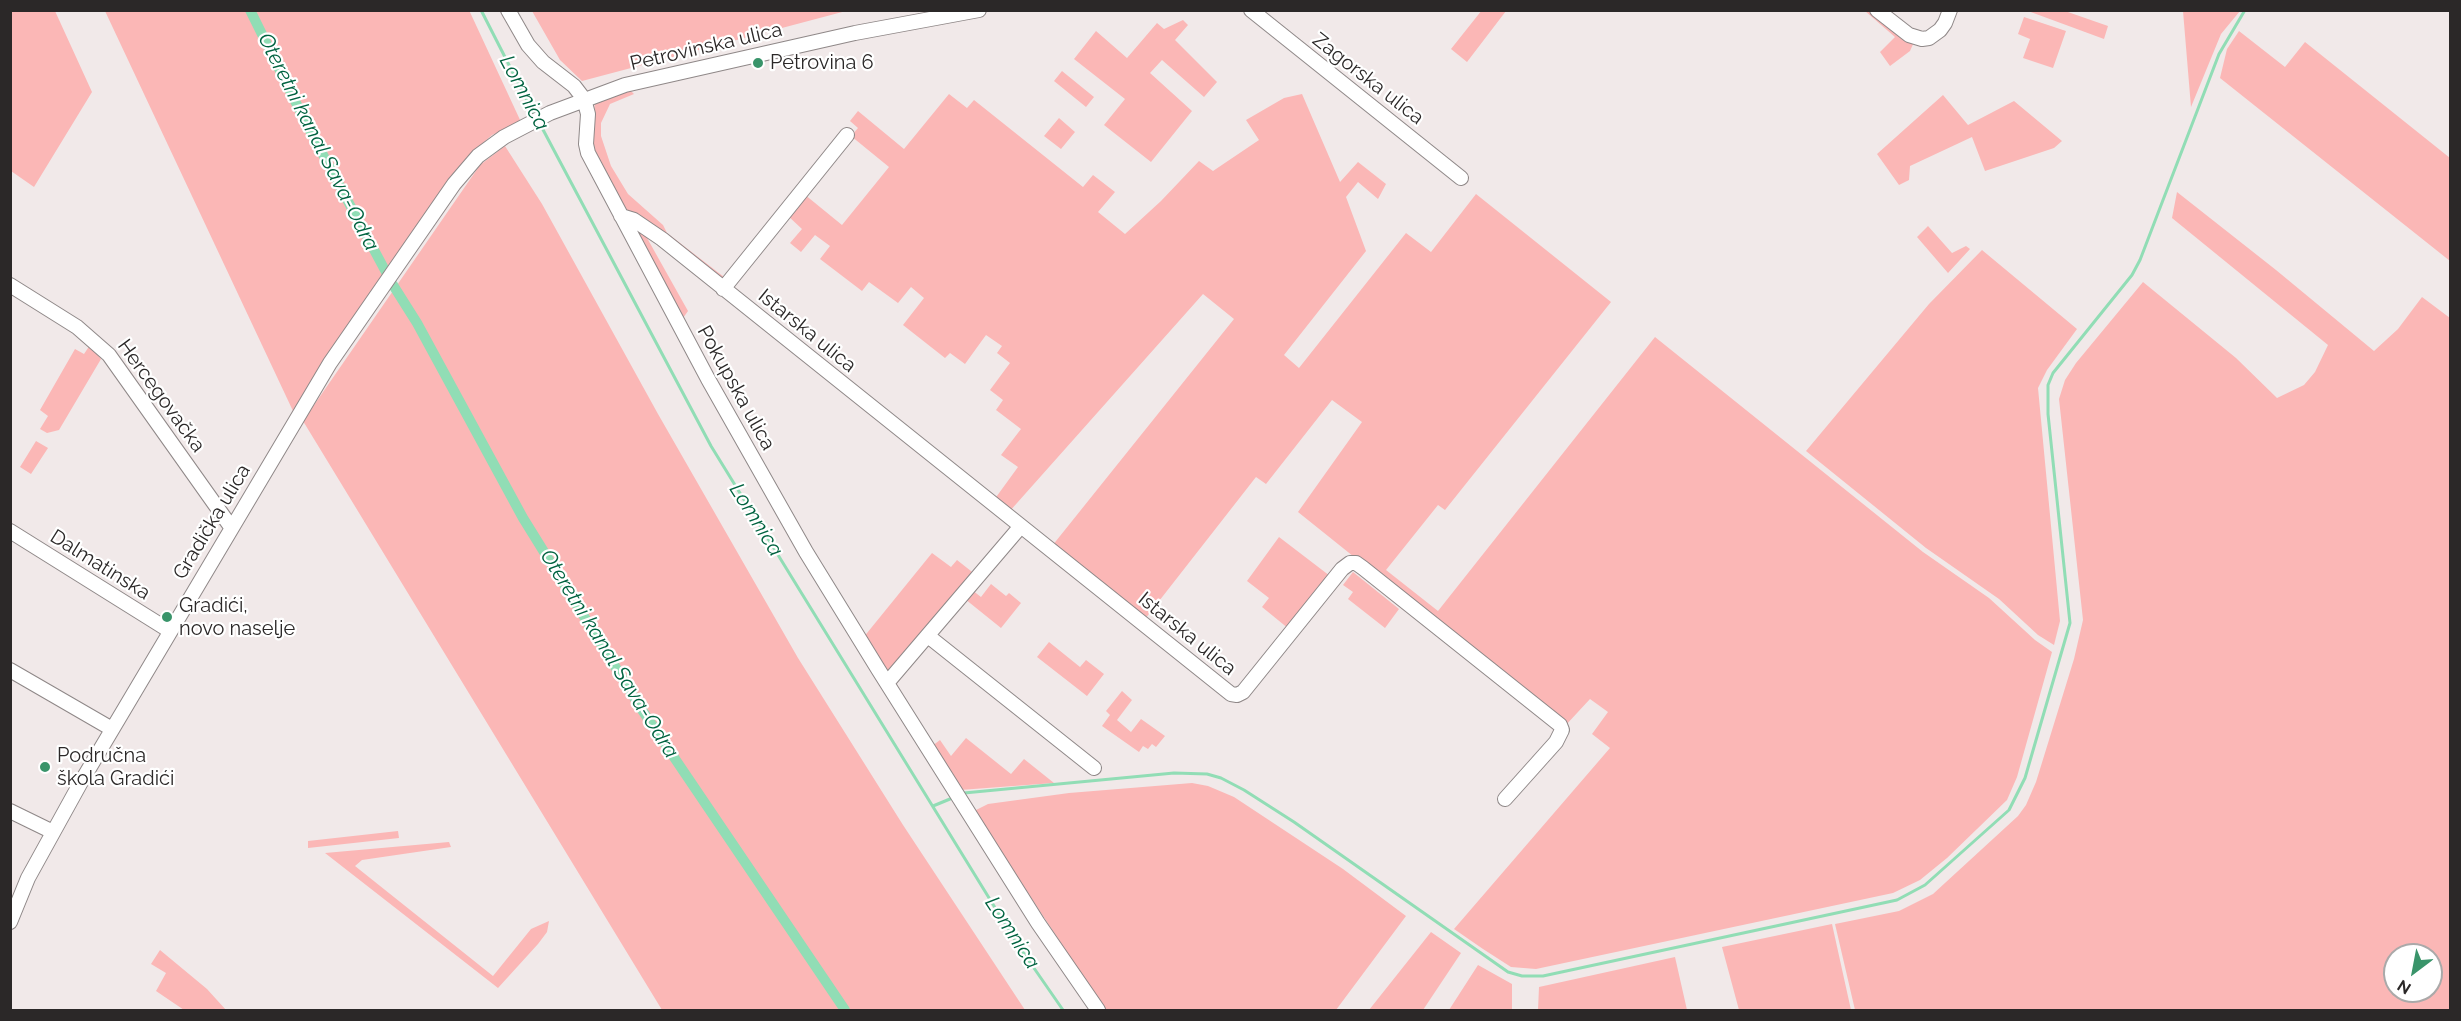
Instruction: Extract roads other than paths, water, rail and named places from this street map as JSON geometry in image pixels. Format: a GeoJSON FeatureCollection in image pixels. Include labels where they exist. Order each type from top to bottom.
{"type":"FeatureCollection","features":[{"type":"Feature","properties":{"kind":"street"},"geometry":{"type":"LineString","coordinates":[[508,10],[528,45],[543,62],[574,86],[584,99]]}},
{"type":"Feature","properties":{"kind":"street","name":"Petrovinska ulica"},"geometry":{"type":"LineString","coordinates":[[516,130],[550,112],[584,99],[660,75],[855,33],[979,10]]}},
{"type":"Feature","properties":{"kind":"street","name":"Zagorska ulica"},"geometry":{"type":"LineString","coordinates":[[1251,10],[1461,178]]}},
{"type":"Feature","properties":{"kind":"street"},"geometry":{"type":"LineString","coordinates":[[1877,10],[1909,35],[1922,39],[1929,38],[1940,30],[1946,23],[1950,10]]}},
{"type":"Feature","properties":{"kind":"street","name":"Pokupska ulica"},"geometry":{"type":"LineString","coordinates":[[584,99],[588,114],[586,144],[588,153],[708,379],[806,552],[1038,923],[1098,1011]]}},
{"type":"Feature","properties":{"kind":"street","name":"Gradička ulica"},"geometry":{"type":"LineString","coordinates":[[10,922],[28,878],[53,832],[231,527],[330,363],[454,184],[478,156],[516,130]]}},
{"type":"Feature","properties":{"kind":"street"},"geometry":{"type":"LineString","coordinates":[[723,288],[847,135]]}},
{"type":"Feature","properties":{"kind":"street","name":"Istarska ulica"},"geometry":{"type":"LineString","coordinates":[[621,216],[634,220],[723,288],[1226,691],[1238,695],[1243,692],[1336,574],[1350,564],[1356,563],[1560,725],[1562,730],[1556,742],[1505,799]]}},
{"type":"Feature","properties":{"kind":"street","name":"Hercegovačka"},"geometry":{"type":"LineString","coordinates":[[10,285],[76,327],[108,355],[231,527]]}},
{"type":"Feature","properties":{"kind":"street"},"geometry":{"type":"LineString","coordinates":[[887,683],[1021,526]]}},
{"type":"Feature","properties":{"kind":"street","name":"Dalmatinska"},"geometry":{"type":"LineString","coordinates":[[10,531],[170,631]]}},
{"type":"Feature","properties":{"kind":"street"},"geometry":{"type":"LineString","coordinates":[[928,636],[1094,768]]}},
{"type":"Feature","properties":{"kind":"street"},"geometry":{"type":"LineString","coordinates":[[10,670],[112,729]]}},
{"type":"Feature","properties":{"kind":"street"},"geometry":{"type":"LineString","coordinates":[[10,811],[53,832]]}},
{"type":"Feature","properties":{"kind":"waterway","name":"Oteretni kanal Sava-Odra"},"geometry":{"type":"LineString","coordinates":[[250,10],[307,125],[387,274]]}},
{"type":"Feature","properties":{"kind":"waterway","name":"Lomnica"},"geometry":{"type":"LineString","coordinates":[[481,10],[535,116]]}},
{"type":"Feature","properties":{"kind":"waterway"},"geometry":{"type":"LineString","coordinates":[[964,793],[1174,773],[1207,774],[1221,778],[1294,822],[1508,972],[1522,976],[1543,976],[1897,900],[1925,885],[2009,810],[2025,778],[2070,623],[2048,414],[2048,385],[2053,373],[2132,275],[2140,260],[2219,54],[2245,10]]}},
{"type":"Feature","properties":{"kind":"waterway","name":"Lomnica"},"geometry":{"type":"LineString","coordinates":[[540,124],[711,446],[1018,945],[1063,1010]]}},
{"type":"Feature","properties":{"kind":"waterway","name":"Oteretni kanal Sava-Odra"},"geometry":{"type":"LineString","coordinates":[[393,285],[417,323],[523,518],[642,710],[845,1010]]}},
{"type":"Feature","properties":{"kind":"waterway"},"geometry":{"type":"LineString","coordinates":[[933,806],[950,799]]}},
{"type":"Feature","properties":{"kind":"place","name":"Petrovina 6"},"geometry":{"type":"Point","coordinates":[758,63]}},
{"type":"Feature","properties":{"kind":"place","name":"Gradići, novo naselje"},"geometry":{"type":"Point","coordinates":[167,617]}},
{"type":"Feature","properties":{"kind":"place","name":"Područna škola Gradići"},"geometry":{"type":"Point","coordinates":[45,767]}}]}
